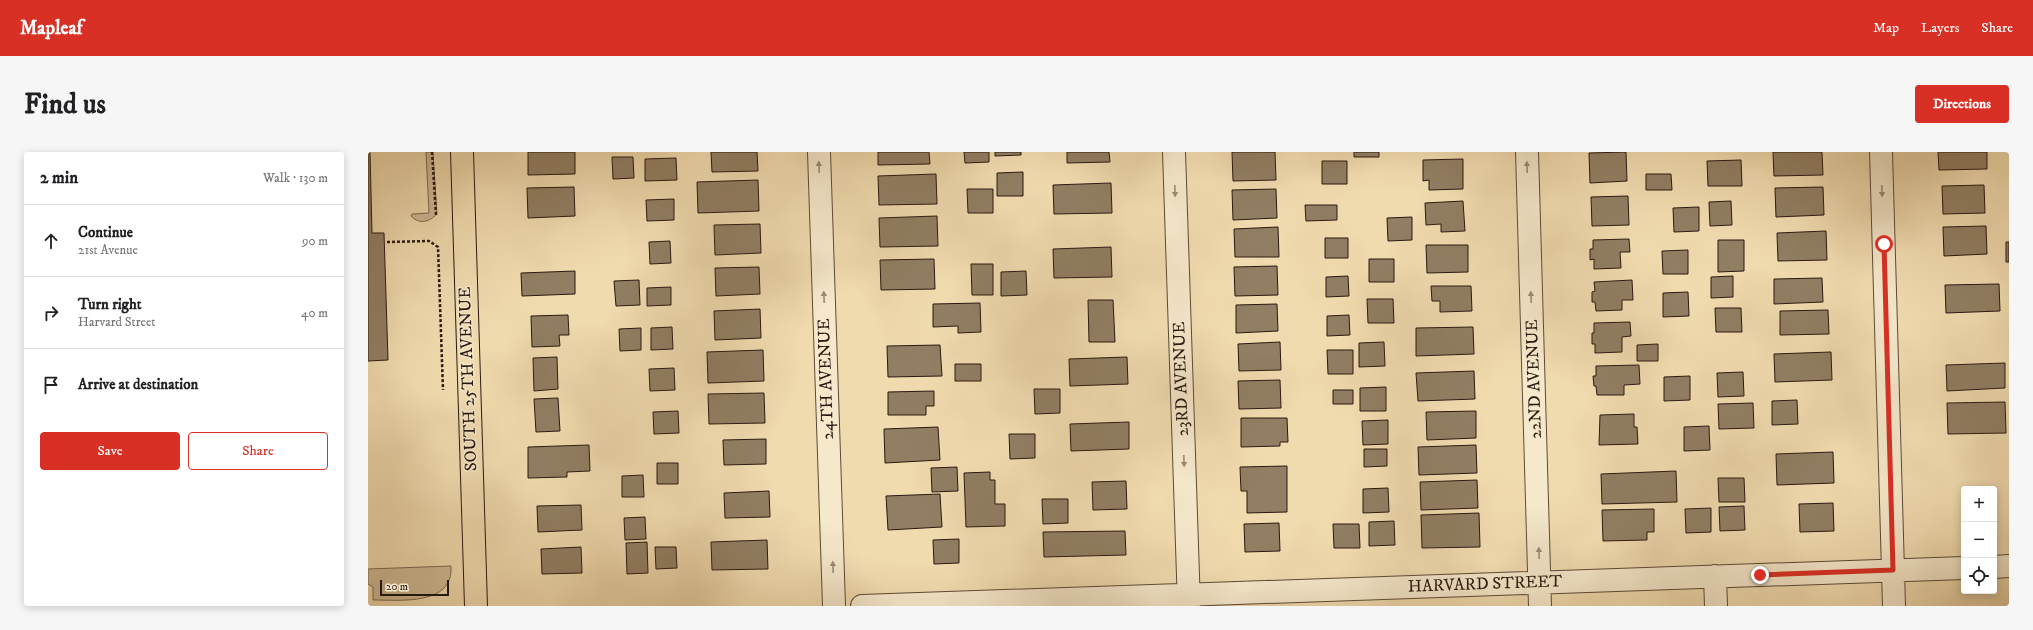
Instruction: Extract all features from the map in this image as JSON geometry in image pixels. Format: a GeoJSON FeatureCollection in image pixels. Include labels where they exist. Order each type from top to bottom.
{"type":"FeatureCollection","features":[{"type":"Feature","properties":{"kind":"main road","name":"SOUTH 25TH AVENUE"},"geometry":{"type":"LineString","coordinates":[[462,152],[476,606]]}},
{"type":"Feature","properties":{"kind":"street","name":"24TH AVENUE"},"geometry":{"type":"LineString","coordinates":[[819,152],[834,606]]}},
{"type":"Feature","properties":{"kind":"street","name":"23RD AVENUE"},"geometry":{"type":"LineString","coordinates":[[1174,152],[1188,600]]}},
{"type":"Feature","properties":{"kind":"street","name":"22ND AVENUE"},"geometry":{"type":"LineString","coordinates":[[1527,152],[1540,606]]}},
{"type":"Feature","properties":{"kind":"street"},"geometry":{"type":"LineString","coordinates":[[1881,152],[1894,606]]}},
{"type":"Feature","properties":{"kind":"street"},"geometry":{"type":"LineString","coordinates":[[1997,566],[2009,566]]}},
{"type":"Feature","properties":{"kind":"street","name":"HARVARD STREET"},"geometry":{"type":"LineString","coordinates":[[862,606],[1364,597],[1540,582],[1961,568]]}},
{"type":"Feature","properties":{"kind":"street"},"geometry":{"type":"LineString","coordinates":[[1715,576],[1716,606]]}},
{"type":"Feature","properties":{"kind":"path"},"geometry":{"type":"LineString","coordinates":[[432,152],[436,215]]}},
{"type":"Feature","properties":{"kind":"path"},"geometry":{"type":"LineString","coordinates":[[387,242],[429,241],[438,247],[443,390]]}},
{"type":"Feature","properties":{"kind":"shaded area"},"geometry":{"type":"Polygon","coordinates":[[[426,152],[433,152],[437,214],[428,221],[418,221],[411,216],[412,214],[429,213],[426,152]]]}},
{"type":"Feature","properties":{"kind":"shaded area"},"geometry":{"type":"Polygon","coordinates":[[[451,566],[450,579],[444,588],[435,594],[410,600],[373,600],[373,587],[368,584],[368,569],[451,566]]]}},
{"type":"Feature","properties":{"kind":"building"},"geometry":{"type":"Polygon","coordinates":[[[368,152],[370,152],[372,233],[384,233],[388,360],[368,361],[368,152]]]}},
{"type":"Feature","properties":{"kind":"building"},"geometry":{"type":"Polygon","coordinates":[[[528,152],[575,152],[575,174],[528,175],[528,152]]]}},
{"type":"Feature","properties":{"kind":"building"},"geometry":{"type":"Polygon","coordinates":[[[711,152],[757,152],[758,171],[712,172],[711,152]]]}},
{"type":"Feature","properties":{"kind":"building"},"geometry":{"type":"Polygon","coordinates":[[[878,152],[929,152],[930,164],[878,165],[878,152]]]}},
{"type":"Feature","properties":{"kind":"building"},"geometry":{"type":"Polygon","coordinates":[[[964,152],[989,152],[989,162],[965,163],[964,152]]]}},
{"type":"Feature","properties":{"kind":"building"},"geometry":{"type":"Polygon","coordinates":[[[995,152],[1021,152],[1021,155],[995,156],[995,152]]]}},
{"type":"Feature","properties":{"kind":"building"},"geometry":{"type":"Polygon","coordinates":[[[1067,152],[1109,152],[1110,162],[1067,163],[1067,152]]]}},
{"type":"Feature","properties":{"kind":"building"},"geometry":{"type":"Polygon","coordinates":[[[1232,152],[1275,152],[1276,180],[1233,181],[1232,152]]]}},
{"type":"Feature","properties":{"kind":"building"},"geometry":{"type":"Polygon","coordinates":[[[1354,152],[1379,152],[1379,157],[1354,157],[1354,152]]]}},
{"type":"Feature","properties":{"kind":"building"},"geometry":{"type":"Polygon","coordinates":[[[1626,152],[1627,181],[1590,183],[1589,153],[1626,152]]]}},
{"type":"Feature","properties":{"kind":"building"},"geometry":{"type":"Polygon","coordinates":[[[1773,152],[1822,152],[1823,175],[1774,176],[1773,152]]]}},
{"type":"Feature","properties":{"kind":"building"},"geometry":{"type":"Polygon","coordinates":[[[1938,152],[1987,152],[1987,169],[1939,170],[1938,152]]]}},
{"type":"Feature","properties":{"kind":"building"},"geometry":{"type":"Polygon","coordinates":[[[612,157],[633,157],[634,178],[613,179],[612,157]]]}},
{"type":"Feature","properties":{"kind":"building"},"geometry":{"type":"Polygon","coordinates":[[[676,158],[677,180],[645,181],[645,159],[676,158]]]}},
{"type":"Feature","properties":{"kind":"building"},"geometry":{"type":"Polygon","coordinates":[[[1463,159],[1463,189],[1429,190],[1429,180],[1423,181],[1423,160],[1463,159]]]}},
{"type":"Feature","properties":{"kind":"building"},"geometry":{"type":"Polygon","coordinates":[[[1741,160],[1742,186],[1708,186],[1707,161],[1741,160]]]}},
{"type":"Feature","properties":{"kind":"building"},"geometry":{"type":"Polygon","coordinates":[[[1322,161],[1347,161],[1347,184],[1322,184],[1322,161]]]}},
{"type":"Feature","properties":{"kind":"building"},"geometry":{"type":"Polygon","coordinates":[[[1023,172],[1023,196],[997,196],[997,173],[1023,172]]]}},
{"type":"Feature","properties":{"kind":"building"},"geometry":{"type":"Polygon","coordinates":[[[936,174],[937,204],[879,205],[878,176],[936,174]]]}},
{"type":"Feature","properties":{"kind":"building"},"geometry":{"type":"Polygon","coordinates":[[[1646,174],[1671,174],[1672,190],[1646,190],[1646,174]]]}},
{"type":"Feature","properties":{"kind":"building"},"geometry":{"type":"Polygon","coordinates":[[[758,180],[759,211],[698,213],[697,182],[758,180]]]}},
{"type":"Feature","properties":{"kind":"building"},"geometry":{"type":"Polygon","coordinates":[[[1111,183],[1112,213],[1054,214],[1053,185],[1111,183]]]}},
{"type":"Feature","properties":{"kind":"building"},"geometry":{"type":"Polygon","coordinates":[[[1984,185],[1985,213],[1943,214],[1942,186],[1984,185]]]}},
{"type":"Feature","properties":{"kind":"building"},"geometry":{"type":"Polygon","coordinates":[[[574,187],[575,216],[528,218],[527,188],[574,187]]]}},
{"type":"Feature","properties":{"kind":"building"},"geometry":{"type":"Polygon","coordinates":[[[1823,187],[1824,215],[1776,217],[1775,188],[1823,187]]]}},
{"type":"Feature","properties":{"kind":"building"},"geometry":{"type":"Polygon","coordinates":[[[967,189],[993,189],[993,213],[968,213],[967,189]]]}},
{"type":"Feature","properties":{"kind":"building"},"geometry":{"type":"Polygon","coordinates":[[[1276,189],[1277,218],[1233,220],[1232,190],[1276,189]]]}},
{"type":"Feature","properties":{"kind":"building"},"geometry":{"type":"Polygon","coordinates":[[[1628,196],[1629,225],[1592,226],[1591,197],[1628,196]]]}},
{"type":"Feature","properties":{"kind":"building"},"geometry":{"type":"Polygon","coordinates":[[[674,199],[674,220],[647,221],[646,200],[674,199]]]}},
{"type":"Feature","properties":{"kind":"building"},"geometry":{"type":"Polygon","coordinates":[[[1463,201],[1465,231],[1441,232],[1441,224],[1426,225],[1425,203],[1463,201]]]}},
{"type":"Feature","properties":{"kind":"building"},"geometry":{"type":"Polygon","coordinates":[[[1731,201],[1732,225],[1710,226],[1709,202],[1731,201]]]}},
{"type":"Feature","properties":{"kind":"building"},"geometry":{"type":"Polygon","coordinates":[[[1305,205],[1337,205],[1337,220],[1306,221],[1305,205]]]}},
{"type":"Feature","properties":{"kind":"building"},"geometry":{"type":"Polygon","coordinates":[[[1699,207],[1699,231],[1674,232],[1673,208],[1699,207]]]}},
{"type":"Feature","properties":{"kind":"building"},"geometry":{"type":"Polygon","coordinates":[[[937,216],[938,246],[880,247],[879,218],[937,216]]]}},
{"type":"Feature","properties":{"kind":"building"},"geometry":{"type":"Polygon","coordinates":[[[1412,217],[1412,240],[1388,241],[1387,218],[1412,217]]]}},
{"type":"Feature","properties":{"kind":"building"},"geometry":{"type":"Polygon","coordinates":[[[760,224],[761,253],[715,255],[714,225],[760,224]]]}},
{"type":"Feature","properties":{"kind":"building"},"geometry":{"type":"Polygon","coordinates":[[[1986,226],[1987,254],[1944,256],[1943,227],[1986,226]]]}},
{"type":"Feature","properties":{"kind":"building"},"geometry":{"type":"Polygon","coordinates":[[[1278,227],[1279,257],[1235,257],[1234,229],[1278,227]]]}},
{"type":"Feature","properties":{"kind":"building"},"geometry":{"type":"Polygon","coordinates":[[[1826,231],[1827,260],[1778,261],[1777,233],[1826,231]]]}},
{"type":"Feature","properties":{"kind":"building"},"geometry":{"type":"Polygon","coordinates":[[[1325,238],[1348,238],[1348,258],[1325,258],[1325,238]]]}},
{"type":"Feature","properties":{"kind":"building"},"geometry":{"type":"Polygon","coordinates":[[[1629,239],[1630,252],[1620,252],[1621,268],[1594,269],[1594,259],[1590,260],[1590,249],[1593,249],[1593,240],[1629,239]]]}},
{"type":"Feature","properties":{"kind":"building"},"geometry":{"type":"Polygon","coordinates":[[[1718,240],[1744,240],[1744,271],[1718,272],[1718,240]]]}},
{"type":"Feature","properties":{"kind":"building"},"geometry":{"type":"Polygon","coordinates":[[[670,241],[671,263],[650,264],[649,242],[670,241]]]}},
{"type":"Feature","properties":{"kind":"building"},"geometry":{"type":"Polygon","coordinates":[[[2006,242],[2009,242],[2009,262],[2006,262],[2006,242]]]}},
{"type":"Feature","properties":{"kind":"building"},"geometry":{"type":"Polygon","coordinates":[[[1426,245],[1468,245],[1468,272],[1427,273],[1426,245]]]}},
{"type":"Feature","properties":{"kind":"building"},"geometry":{"type":"Polygon","coordinates":[[[1111,247],[1112,277],[1054,278],[1053,249],[1111,247]]]}},
{"type":"Feature","properties":{"kind":"building"},"geometry":{"type":"Polygon","coordinates":[[[1688,250],[1688,274],[1663,274],[1662,251],[1688,250]]]}},
{"type":"Feature","properties":{"kind":"building"},"geometry":{"type":"Polygon","coordinates":[[[934,259],[935,289],[881,290],[880,260],[934,259]]]}},
{"type":"Feature","properties":{"kind":"building"},"geometry":{"type":"Polygon","coordinates":[[[1369,259],[1394,259],[1394,282],[1369,282],[1369,259]]]}},
{"type":"Feature","properties":{"kind":"building"},"geometry":{"type":"Polygon","coordinates":[[[971,264],[993,264],[993,295],[972,295],[971,264]]]}},
{"type":"Feature","properties":{"kind":"building"},"geometry":{"type":"Polygon","coordinates":[[[1277,266],[1278,295],[1235,296],[1234,267],[1277,266]]]}},
{"type":"Feature","properties":{"kind":"building"},"geometry":{"type":"Polygon","coordinates":[[[759,267],[760,294],[716,296],[715,268],[759,267]]]}},
{"type":"Feature","properties":{"kind":"building"},"geometry":{"type":"Polygon","coordinates":[[[575,271],[575,294],[522,296],[521,273],[575,271]]]}},
{"type":"Feature","properties":{"kind":"building"},"geometry":{"type":"Polygon","coordinates":[[[1026,271],[1027,295],[1001,296],[1001,272],[1026,271]]]}},
{"type":"Feature","properties":{"kind":"building"},"geometry":{"type":"Polygon","coordinates":[[[1348,276],[1349,296],[1326,297],[1326,277],[1348,276]]]}},
{"type":"Feature","properties":{"kind":"building"},"geometry":{"type":"Polygon","coordinates":[[[1733,276],[1733,297],[1711,298],[1711,277],[1733,276]]]}},
{"type":"Feature","properties":{"kind":"building"},"geometry":{"type":"Polygon","coordinates":[[[1822,278],[1823,302],[1774,304],[1774,279],[1822,278]]]}},
{"type":"Feature","properties":{"kind":"building"},"geometry":{"type":"Polygon","coordinates":[[[639,280],[640,305],[616,306],[614,281],[639,280]]]}},
{"type":"Feature","properties":{"kind":"building"},"geometry":{"type":"Polygon","coordinates":[[[1632,280],[1633,300],[1622,300],[1622,310],[1596,311],[1595,302],[1592,302],[1592,292],[1595,291],[1594,282],[1632,280]]]}},
{"type":"Feature","properties":{"kind":"building"},"geometry":{"type":"Polygon","coordinates":[[[1999,284],[2000,311],[1946,313],[1945,285],[1999,284]]]}},
{"type":"Feature","properties":{"kind":"building"},"geometry":{"type":"Polygon","coordinates":[[[1431,286],[1471,286],[1472,311],[1440,312],[1440,301],[1432,301],[1431,286]]]}},
{"type":"Feature","properties":{"kind":"building"},"geometry":{"type":"Polygon","coordinates":[[[671,287],[671,305],[647,306],[647,288],[671,287]]]}},
{"type":"Feature","properties":{"kind":"building"},"geometry":{"type":"Polygon","coordinates":[[[1688,292],[1689,316],[1663,317],[1663,293],[1688,292]]]}},
{"type":"Feature","properties":{"kind":"building"},"geometry":{"type":"Polygon","coordinates":[[[1367,299],[1393,299],[1394,323],[1368,323],[1367,299]]]}},
{"type":"Feature","properties":{"kind":"building"},"geometry":{"type":"Polygon","coordinates":[[[1088,300],[1113,300],[1115,342],[1089,342],[1088,300]]]}},
{"type":"Feature","properties":{"kind":"building"},"geometry":{"type":"Polygon","coordinates":[[[980,303],[981,332],[958,333],[958,326],[933,327],[933,304],[980,303]]]}},
{"type":"Feature","properties":{"kind":"building"},"geometry":{"type":"Polygon","coordinates":[[[1277,304],[1278,331],[1236,333],[1236,305],[1277,304]]]}},
{"type":"Feature","properties":{"kind":"building"},"geometry":{"type":"Polygon","coordinates":[[[1715,308],[1741,308],[1742,332],[1716,332],[1715,308]]]}},
{"type":"Feature","properties":{"kind":"building"},"geometry":{"type":"Polygon","coordinates":[[[760,309],[761,338],[715,340],[714,311],[760,309]]]}},
{"type":"Feature","properties":{"kind":"building"},"geometry":{"type":"Polygon","coordinates":[[[1828,310],[1829,334],[1780,335],[1780,311],[1828,310]]]}},
{"type":"Feature","properties":{"kind":"building"},"geometry":{"type":"Polygon","coordinates":[[[568,315],[569,335],[559,335],[560,346],[532,347],[531,316],[568,315]]]}},
{"type":"Feature","properties":{"kind":"building"},"geometry":{"type":"Polygon","coordinates":[[[1349,315],[1350,335],[1327,336],[1327,316],[1349,315]]]}},
{"type":"Feature","properties":{"kind":"building"},"geometry":{"type":"Polygon","coordinates":[[[1630,322],[1631,336],[1622,337],[1622,352],[1595,353],[1595,344],[1592,344],[1594,323],[1630,322]]]}},
{"type":"Feature","properties":{"kind":"building"},"geometry":{"type":"Polygon","coordinates":[[[672,327],[673,349],[651,350],[651,328],[672,327]]]}},
{"type":"Feature","properties":{"kind":"building"},"geometry":{"type":"Polygon","coordinates":[[[1473,327],[1474,354],[1416,356],[1416,328],[1473,327]]]}},
{"type":"Feature","properties":{"kind":"building"},"geometry":{"type":"Polygon","coordinates":[[[641,328],[641,350],[620,351],[619,329],[641,328]]]}},
{"type":"Feature","properties":{"kind":"building"},"geometry":{"type":"Polygon","coordinates":[[[1280,342],[1281,370],[1239,371],[1238,344],[1280,342]]]}},
{"type":"Feature","properties":{"kind":"building"},"geometry":{"type":"Polygon","coordinates":[[[1384,342],[1385,366],[1359,367],[1359,343],[1384,342]]]}},
{"type":"Feature","properties":{"kind":"building"},"geometry":{"type":"Polygon","coordinates":[[[1658,344],[1658,361],[1637,361],[1637,345],[1658,344]]]}},
{"type":"Feature","properties":{"kind":"building"},"geometry":{"type":"Polygon","coordinates":[[[940,345],[942,376],[888,377],[887,346],[940,345]]]}},
{"type":"Feature","properties":{"kind":"building"},"geometry":{"type":"Polygon","coordinates":[[[763,350],[764,381],[708,383],[707,352],[763,350]]]}},
{"type":"Feature","properties":{"kind":"building"},"geometry":{"type":"Polygon","coordinates":[[[1327,350],[1353,350],[1353,374],[1328,374],[1327,350]]]}},
{"type":"Feature","properties":{"kind":"building"},"geometry":{"type":"Polygon","coordinates":[[[1831,352],[1832,380],[1775,382],[1774,354],[1831,352]]]}},
{"type":"Feature","properties":{"kind":"building"},"geometry":{"type":"Polygon","coordinates":[[[557,357],[558,389],[534,391],[533,358],[557,357]]]}},
{"type":"Feature","properties":{"kind":"building"},"geometry":{"type":"Polygon","coordinates":[[[1127,357],[1128,384],[1070,386],[1069,359],[1127,357]]]}},
{"type":"Feature","properties":{"kind":"building"},"geometry":{"type":"Polygon","coordinates":[[[2005,363],[2005,388],[1947,391],[1946,365],[2005,363]]]}},
{"type":"Feature","properties":{"kind":"building"},"geometry":{"type":"Polygon","coordinates":[[[955,364],[981,364],[981,381],[955,381],[955,364]]]}},
{"type":"Feature","properties":{"kind":"building"},"geometry":{"type":"Polygon","coordinates":[[[1639,365],[1640,384],[1624,385],[1624,395],[1597,395],[1593,376],[1596,376],[1596,366],[1639,365]]]}},
{"type":"Feature","properties":{"kind":"building"},"geometry":{"type":"Polygon","coordinates":[[[674,368],[675,390],[650,391],[649,369],[674,368]]]}},
{"type":"Feature","properties":{"kind":"building"},"geometry":{"type":"Polygon","coordinates":[[[1474,371],[1475,399],[1418,401],[1416,373],[1474,371]]]}},
{"type":"Feature","properties":{"kind":"building"},"geometry":{"type":"Polygon","coordinates":[[[1743,372],[1744,396],[1718,397],[1717,373],[1743,372]]]}},
{"type":"Feature","properties":{"kind":"building"},"geometry":{"type":"Polygon","coordinates":[[[1690,376],[1690,400],[1664,401],[1664,377],[1690,376]]]}},
{"type":"Feature","properties":{"kind":"building"},"geometry":{"type":"Polygon","coordinates":[[[1280,380],[1281,408],[1239,409],[1238,381],[1280,380]]]}},
{"type":"Feature","properties":{"kind":"building"},"geometry":{"type":"Polygon","coordinates":[[[1386,387],[1386,411],[1360,411],[1360,388],[1386,387]]]}},
{"type":"Feature","properties":{"kind":"building"},"geometry":{"type":"Polygon","coordinates":[[[1034,389],[1060,389],[1060,413],[1035,414],[1034,389]]]}},
{"type":"Feature","properties":{"kind":"building"},"geometry":{"type":"Polygon","coordinates":[[[1333,390],[1353,390],[1353,404],[1333,404],[1333,390]]]}},
{"type":"Feature","properties":{"kind":"building"},"geometry":{"type":"Polygon","coordinates":[[[934,391],[934,406],[926,406],[926,415],[888,415],[888,392],[934,391]]]}},
{"type":"Feature","properties":{"kind":"building"},"geometry":{"type":"Polygon","coordinates":[[[764,393],[765,423],[709,424],[708,394],[764,393]]]}},
{"type":"Feature","properties":{"kind":"building"},"geometry":{"type":"Polygon","coordinates":[[[558,398],[560,431],[536,432],[534,399],[558,398]]]}},
{"type":"Feature","properties":{"kind":"building"},"geometry":{"type":"Polygon","coordinates":[[[1797,400],[1798,424],[1772,425],[1772,401],[1797,400]]]}},
{"type":"Feature","properties":{"kind":"building"},"geometry":{"type":"Polygon","coordinates":[[[2005,402],[2006,433],[1948,434],[1947,403],[2005,402]]]}},
{"type":"Feature","properties":{"kind":"building"},"geometry":{"type":"Polygon","coordinates":[[[1753,403],[1754,428],[1719,429],[1718,404],[1753,403]]]}},
{"type":"Feature","properties":{"kind":"building"},"geometry":{"type":"Polygon","coordinates":[[[678,411],[679,433],[654,434],[653,412],[678,411]]]}},
{"type":"Feature","properties":{"kind":"building"},"geometry":{"type":"Polygon","coordinates":[[[1476,411],[1476,438],[1427,440],[1426,412],[1476,411]]]}},
{"type":"Feature","properties":{"kind":"building"},"geometry":{"type":"Polygon","coordinates":[[[1634,414],[1634,427],[1637,427],[1638,444],[1599,445],[1600,415],[1634,414]]]}},
{"type":"Feature","properties":{"kind":"building"},"geometry":{"type":"Polygon","coordinates":[[[1241,418],[1287,418],[1288,442],[1280,442],[1280,446],[1241,447],[1241,418]]]}},
{"type":"Feature","properties":{"kind":"building"},"geometry":{"type":"Polygon","coordinates":[[[1388,420],[1388,444],[1363,445],[1362,421],[1388,420]]]}},
{"type":"Feature","properties":{"kind":"building"},"geometry":{"type":"Polygon","coordinates":[[[1129,422],[1129,449],[1071,451],[1070,424],[1129,422]]]}},
{"type":"Feature","properties":{"kind":"building"},"geometry":{"type":"Polygon","coordinates":[[[1709,426],[1710,450],[1684,451],[1684,427],[1709,426]]]}},
{"type":"Feature","properties":{"kind":"building"},"geometry":{"type":"Polygon","coordinates":[[[938,427],[940,460],[885,463],[884,429],[938,427]]]}},
{"type":"Feature","properties":{"kind":"building"},"geometry":{"type":"Polygon","coordinates":[[[1009,434],[1035,434],[1035,458],[1010,459],[1009,434]]]}},
{"type":"Feature","properties":{"kind":"building"},"geometry":{"type":"Polygon","coordinates":[[[766,439],[766,464],[724,465],[723,440],[766,439]]]}},
{"type":"Feature","properties":{"kind":"building"},"geometry":{"type":"Polygon","coordinates":[[[589,445],[590,471],[567,472],[567,477],[528,478],[528,447],[589,445]]]}},
{"type":"Feature","properties":{"kind":"building"},"geometry":{"type":"Polygon","coordinates":[[[1476,445],[1477,473],[1419,475],[1418,447],[1476,445]]]}},
{"type":"Feature","properties":{"kind":"building"},"geometry":{"type":"Polygon","coordinates":[[[1364,449],[1387,449],[1387,466],[1364,467],[1364,449]]]}},
{"type":"Feature","properties":{"kind":"building"},"geometry":{"type":"Polygon","coordinates":[[[1833,452],[1834,483],[1777,485],[1776,454],[1833,452]]]}},
{"type":"Feature","properties":{"kind":"building"},"geometry":{"type":"Polygon","coordinates":[[[657,463],[678,463],[678,484],[657,484],[657,463]]]}},
{"type":"Feature","properties":{"kind":"building"},"geometry":{"type":"Polygon","coordinates":[[[1287,466],[1287,512],[1247,513],[1247,491],[1241,491],[1240,467],[1287,466]]]}},
{"type":"Feature","properties":{"kind":"building"},"geometry":{"type":"Polygon","coordinates":[[[957,467],[958,491],[932,492],[931,468],[957,467]]]}},
{"type":"Feature","properties":{"kind":"building"},"geometry":{"type":"Polygon","coordinates":[[[1676,471],[1677,502],[1602,504],[1601,474],[1676,471]]]}},
{"type":"Feature","properties":{"kind":"building"},"geometry":{"type":"Polygon","coordinates":[[[990,472],[990,480],[995,480],[995,504],[1005,504],[1005,526],[966,527],[964,473],[990,472]]]}},
{"type":"Feature","properties":{"kind":"building"},"geometry":{"type":"Polygon","coordinates":[[[643,475],[644,497],[622,497],[622,476],[643,475]]]}},
{"type":"Feature","properties":{"kind":"building"},"geometry":{"type":"Polygon","coordinates":[[[1718,478],[1744,478],[1745,502],[1719,502],[1718,478]]]}},
{"type":"Feature","properties":{"kind":"building"},"geometry":{"type":"Polygon","coordinates":[[[1477,480],[1478,508],[1421,510],[1420,482],[1477,480]]]}},
{"type":"Feature","properties":{"kind":"building"},"geometry":{"type":"Polygon","coordinates":[[[1126,481],[1127,509],[1093,510],[1092,482],[1126,481]]]}},
{"type":"Feature","properties":{"kind":"building"},"geometry":{"type":"Polygon","coordinates":[[[1388,488],[1389,512],[1363,513],[1363,489],[1388,488]]]}},
{"type":"Feature","properties":{"kind":"building"},"geometry":{"type":"Polygon","coordinates":[[[769,491],[770,517],[725,518],[724,493],[769,491]]]}},
{"type":"Feature","properties":{"kind":"building"},"geometry":{"type":"Polygon","coordinates":[[[940,494],[942,527],[888,530],[886,496],[940,494]]]}},
{"type":"Feature","properties":{"kind":"building"},"geometry":{"type":"Polygon","coordinates":[[[1042,499],[1068,499],[1068,523],[1043,524],[1042,499]]]}},
{"type":"Feature","properties":{"kind":"building"},"geometry":{"type":"Polygon","coordinates":[[[1833,503],[1834,531],[1800,532],[1799,504],[1833,503]]]}},
{"type":"Feature","properties":{"kind":"building"},"geometry":{"type":"Polygon","coordinates":[[[581,505],[582,530],[538,532],[537,506],[581,505]]]}},
{"type":"Feature","properties":{"kind":"building"},"geometry":{"type":"Polygon","coordinates":[[[1744,506],[1745,530],[1720,531],[1719,507],[1744,506]]]}},
{"type":"Feature","properties":{"kind":"building"},"geometry":{"type":"Polygon","coordinates":[[[1711,508],[1711,532],[1686,533],[1685,509],[1711,508]]]}},
{"type":"Feature","properties":{"kind":"building"},"geometry":{"type":"Polygon","coordinates":[[[1654,509],[1654,532],[1647,532],[1647,540],[1603,541],[1602,510],[1654,509]]]}},
{"type":"Feature","properties":{"kind":"building"},"geometry":{"type":"Polygon","coordinates":[[[1479,513],[1480,547],[1422,548],[1421,515],[1479,513]]]}},
{"type":"Feature","properties":{"kind":"building"},"geometry":{"type":"Polygon","coordinates":[[[645,517],[646,539],[625,540],[624,518],[645,517]]]}},
{"type":"Feature","properties":{"kind":"building"},"geometry":{"type":"Polygon","coordinates":[[[1394,521],[1395,545],[1369,546],[1369,522],[1394,521]]]}},
{"type":"Feature","properties":{"kind":"building"},"geometry":{"type":"Polygon","coordinates":[[[1279,523],[1280,551],[1245,552],[1244,524],[1279,523]]]}},
{"type":"Feature","properties":{"kind":"building"},"geometry":{"type":"Polygon","coordinates":[[[1333,524],[1359,524],[1360,548],[1334,548],[1333,524]]]}},
{"type":"Feature","properties":{"kind":"building"},"geometry":{"type":"Polygon","coordinates":[[[1125,531],[1126,555],[1044,557],[1043,532],[1125,531]]]}},
{"type":"Feature","properties":{"kind":"building"},"geometry":{"type":"Polygon","coordinates":[[[959,539],[959,563],[934,564],[933,540],[959,539]]]}},
{"type":"Feature","properties":{"kind":"building"},"geometry":{"type":"Polygon","coordinates":[[[767,540],[768,569],[712,570],[711,542],[767,540]]]}},
{"type":"Feature","properties":{"kind":"building"},"geometry":{"type":"Polygon","coordinates":[[[647,542],[648,573],[627,574],[626,543],[647,542]]]}},
{"type":"Feature","properties":{"kind":"building"},"geometry":{"type":"Polygon","coordinates":[[[581,547],[582,573],[542,574],[541,549],[581,547]]]}},
{"type":"Feature","properties":{"kind":"building"},"geometry":{"type":"Polygon","coordinates":[[[655,547],[676,547],[677,568],[656,569],[655,547]]]}},
{"type":"Feature","properties":{"kind":"route"},"geometry":{"type":"LineString","coordinates":[[1760,575],[1893,570],[1884,244]]}}]}
